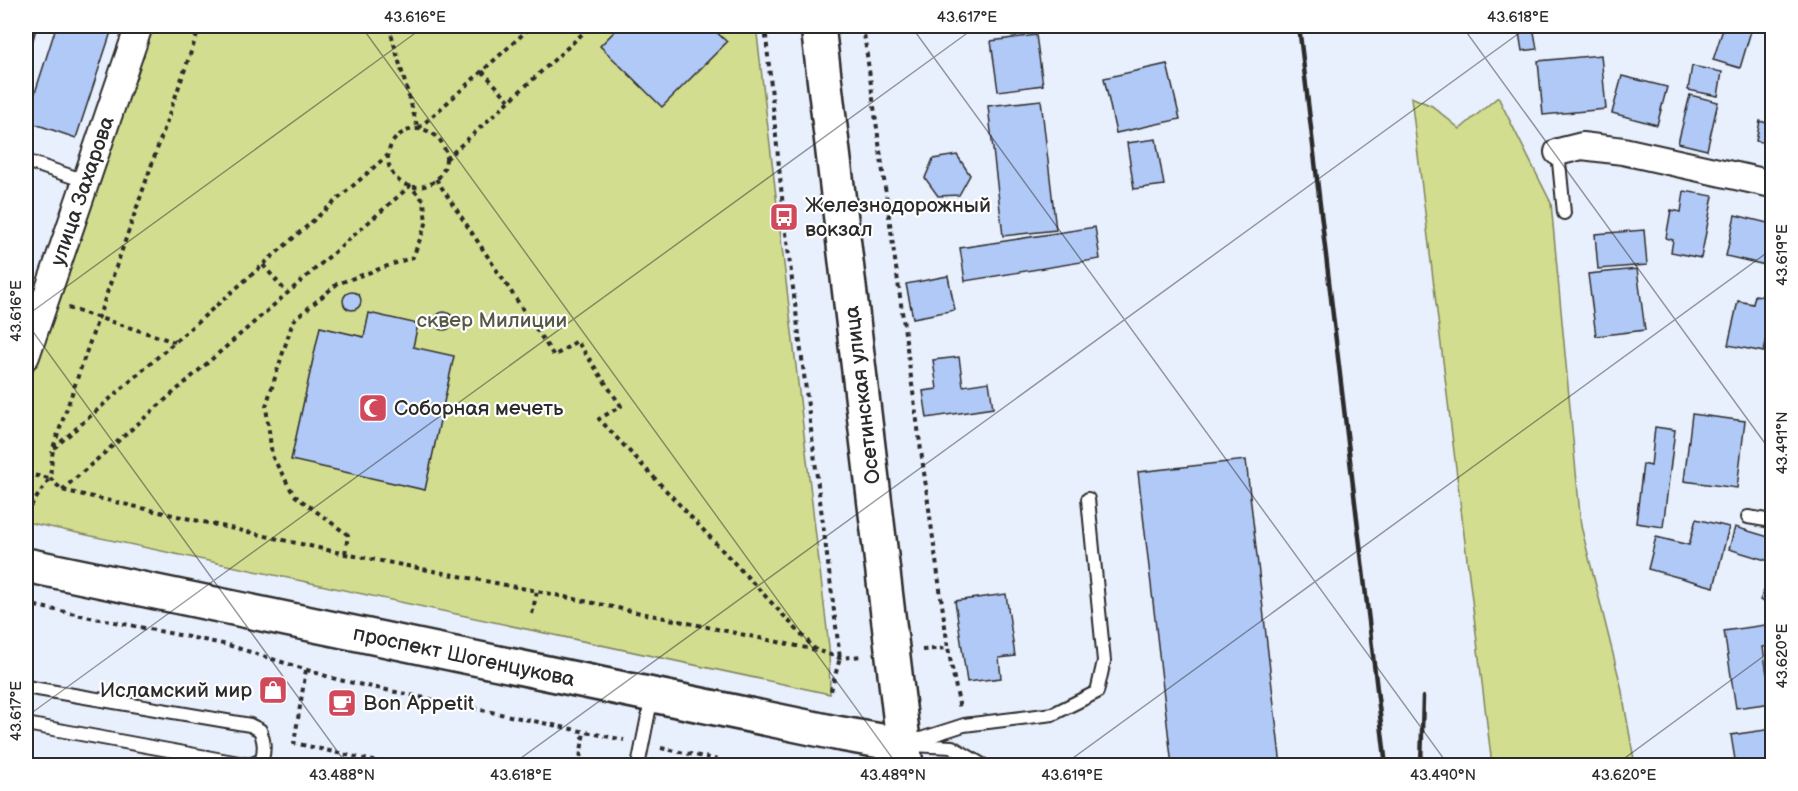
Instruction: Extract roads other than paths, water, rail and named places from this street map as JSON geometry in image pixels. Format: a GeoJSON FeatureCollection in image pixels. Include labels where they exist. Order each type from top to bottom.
{"type":"FeatureCollection","features":[{"type":"Feature","properties":{"kind":"main road","name":"Осетинская улица"},"geometry":{"type":"LineString","coordinates":[[818,26],[905,755]]}},
{"type":"Feature","properties":{"kind":"main road","name":"проспект Шогенцукова"},"geometry":{"type":"LineString","coordinates":[[26,565],[836,733],[905,755]]}},
{"type":"Feature","properties":{"kind":"street","name":"улица Захарова"},"geometry":{"type":"LineString","coordinates":[[26,356],[139,26]]}},
{"type":"Feature","properties":{"kind":"street"},"geometry":{"type":"LineString","coordinates":[[1558,152],[1582,146],[1623,151],[1773,184]]}},
{"type":"Feature","properties":{"kind":"lane"},"geometry":{"type":"LineString","coordinates":[[26,26],[29,27],[26,38]]}},
{"type":"Feature","properties":{"kind":"lane"},"geometry":{"type":"LineString","coordinates":[[1558,152],[1564,213]]}},
{"type":"Feature","properties":{"kind":"lane"},"geometry":{"type":"LineString","coordinates":[[26,161],[85,181]]}},
{"type":"Feature","properties":{"kind":"lane"},"geometry":{"type":"LineString","coordinates":[[905,755],[964,725],[1053,714],[1097,692],[1104,660],[1088,499]]}},
{"type":"Feature","properties":{"kind":"lane"},"geometry":{"type":"LineString","coordinates":[[1748,517],[1773,521]]}},
{"type":"Feature","properties":{"kind":"lane"},"geometry":{"type":"LineString","coordinates":[[26,687],[250,725],[260,730],[265,749],[262,760],[250,765],[26,724]]}},
{"type":"Feature","properties":{"kind":"lane"},"geometry":{"type":"LineString","coordinates":[[638,765],[652,695]]}},
{"type":"Feature","properties":{"kind":"lane"},"geometry":{"type":"LineString","coordinates":[[905,755],[952,747],[984,765]]}},
{"type":"Feature","properties":{"kind":"railway"},"geometry":{"type":"LineString","coordinates":[[1299,26],[1386,766]]}},
{"type":"Feature","properties":{"kind":"railway"},"geometry":{"type":"LineString","coordinates":[[1421,766],[1423,697]]}},
{"type":"Feature","properties":{"kind":"place","name":"Железнодорожный вокзал"},"geometry":{"type":"Point","coordinates":[784,217]}},
{"type":"Feature","properties":{"kind":"place","name":"Соборная мечеть"},"geometry":{"type":"Point","coordinates":[373,408]}},
{"type":"Feature","properties":{"kind":"place","name":"Исламский мир"},"geometry":{"type":"Point","coordinates":[273,690]}},
{"type":"Feature","properties":{"kind":"place","name":"Bon Appetit"},"geometry":{"type":"Point","coordinates":[342,703]}},
{"type":"Feature","properties":{"kind":"park label","name":"сквер Милиции"},"geometry":{"type":"Point","coordinates":[492,320]}}]}
